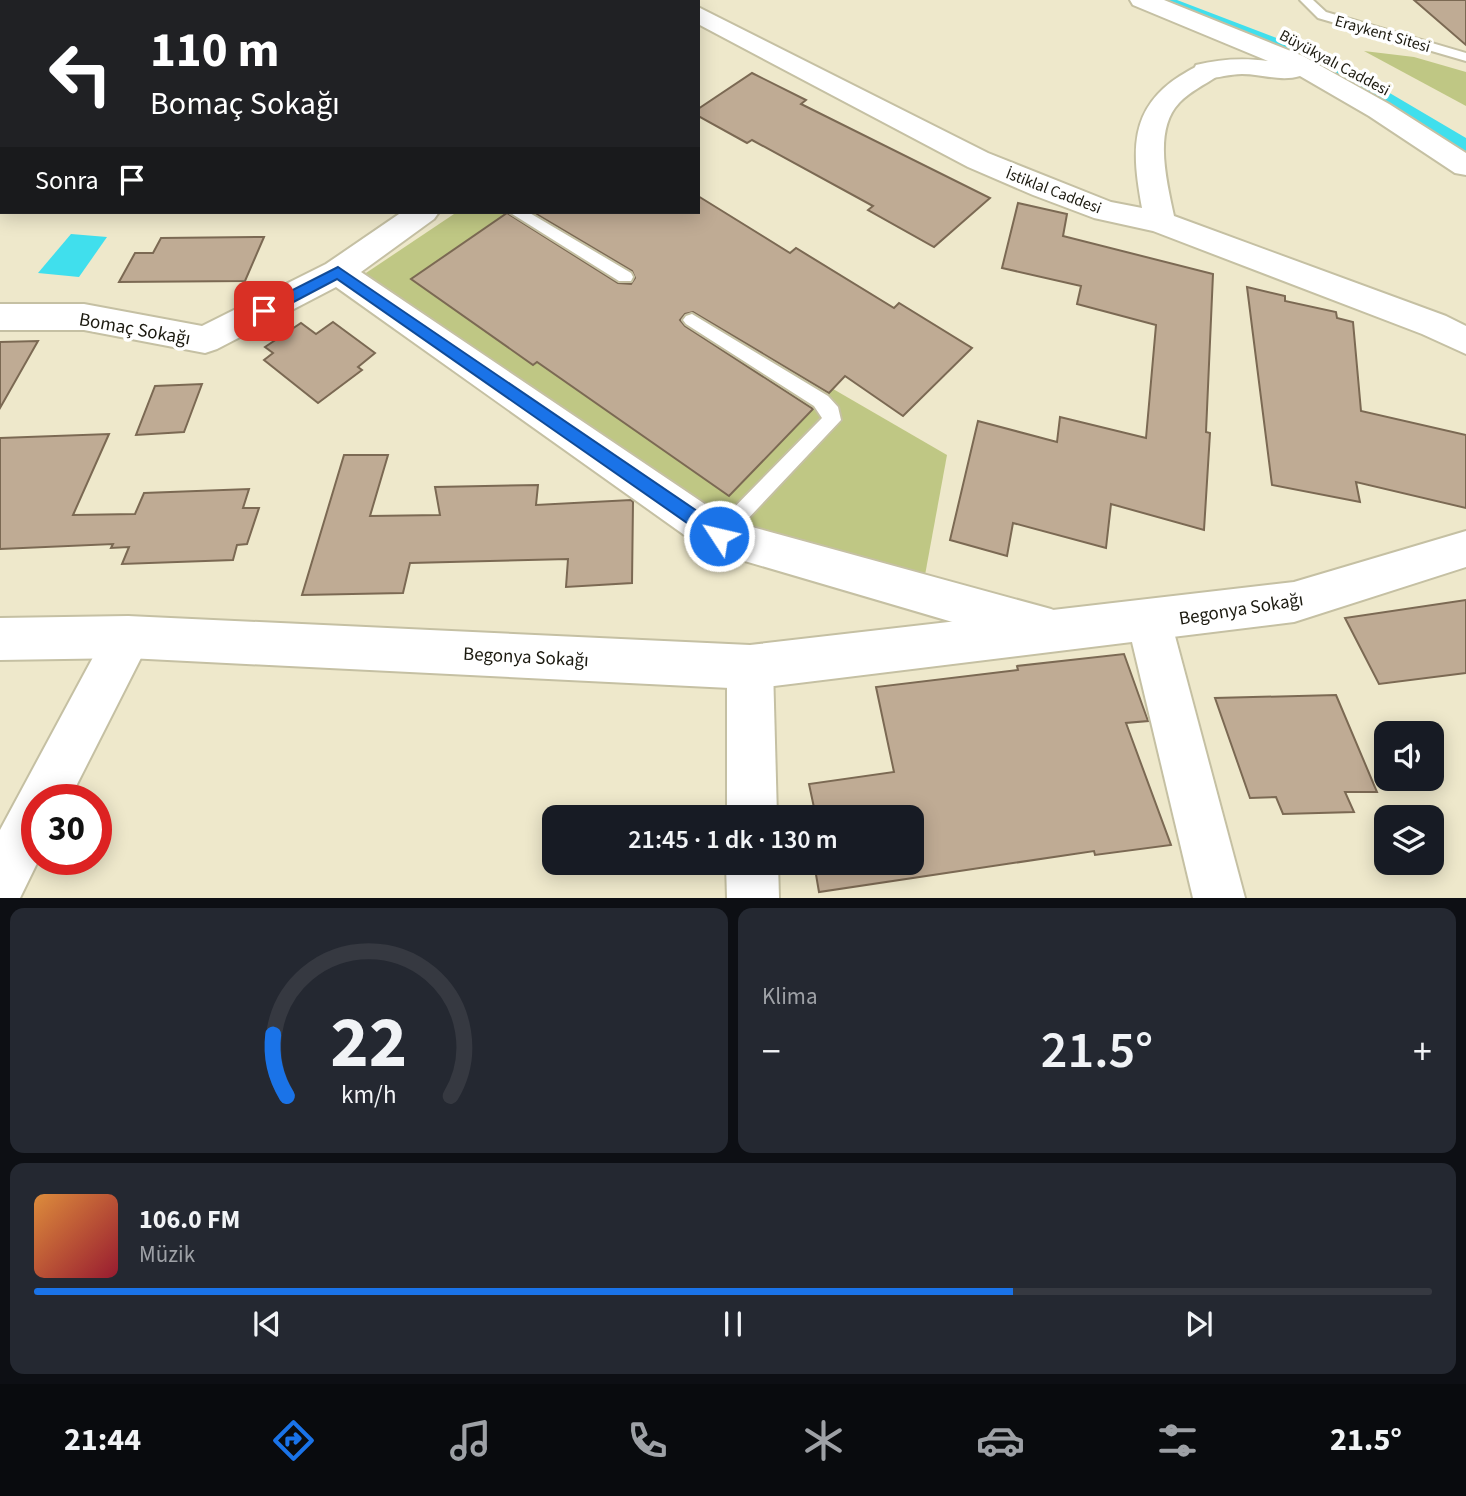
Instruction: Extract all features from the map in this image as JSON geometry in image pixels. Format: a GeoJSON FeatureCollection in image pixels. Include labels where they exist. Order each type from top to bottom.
{"type":"FeatureCollection","features":[{"type":"Feature","properties":{"kind":"main road","name":"Büyükyalı Caddesi"},"geometry":{"type":"LineString","coordinates":[[1142,0],[1186,6],[1295,38],[1466,136]]}},
{"type":"Feature","properties":{"kind":"main road","name":"Büyükyalı Caddesi"},"geometry":{"type":"LineString","coordinates":[[1186,6],[1206,38],[1213,56],[1206,71]]}},
{"type":"Feature","properties":{"kind":"main road","name":"Büyükyalı Caddesi"},"geometry":{"type":"LineString","coordinates":[[1186,6],[1329,80],[1466,166]]}},
{"type":"Feature","properties":{"kind":"main road","name":"İstiklal Caddesi"},"geometry":{"type":"LineString","coordinates":[[700,15],[978,160],[1105,211],[1160,222],[1434,325],[1466,341]]}},
{"type":"Feature","properties":{"kind":"main road","name":"Büyükyalı Caddesi"},"geometry":{"type":"LineString","coordinates":[[1206,71],[1242,66],[1278,68],[1329,80]]}},
{"type":"Feature","properties":{"kind":"main road"},"geometry":{"type":"LineString","coordinates":[[1160,222],[1152,176],[1153,124],[1166,100],[1206,71]]}},
{"type":"Feature","properties":{"kind":"main road","name":"Bomaç Sokağı"},"geometry":{"type":"LineString","coordinates":[[0,317],[84,317],[205,340],[338,272],[400,217]]}},
{"type":"Feature","properties":{"kind":"main road","name":"Begonya Sokağı"},"geometry":{"type":"LineString","coordinates":[[338,272],[719,536],[1051,630]]}},
{"type":"Feature","properties":{"kind":"main road","name":"Begonya Sokağı"},"geometry":{"type":"LineString","coordinates":[[0,639],[128,637],[750,667],[1294,602],[1466,549]]}},
{"type":"Feature","properties":{"kind":"main road"},"geometry":{"type":"LineString","coordinates":[[1149,621],[1219,898]]}},
{"type":"Feature","properties":{"kind":"main road"},"geometry":{"type":"LineString","coordinates":[[51,784],[128,637]]}},
{"type":"Feature","properties":{"kind":"main road"},"geometry":{"type":"LineString","coordinates":[[750,667],[752,805]]}},
{"type":"Feature","properties":{"kind":"main road"},"geometry":{"type":"LineString","coordinates":[[0,882],[21,842]]}},
{"type":"Feature","properties":{"kind":"main road"},"geometry":{"type":"LineString","coordinates":[[752,875],[753,898]]}},
{"type":"Feature","properties":{"kind":"lane","name":"Eraykent Sitesi"},"geometry":{"type":"LineString","coordinates":[[1306,0],[1322,15],[1466,57]]}},
{"type":"Feature","properties":{"kind":"lane"},"geometry":{"type":"LineString","coordinates":[[520,214],[625,277]]}},
{"type":"Feature","properties":{"kind":"lane"},"geometry":{"type":"LineString","coordinates":[[692,320],[821,401],[831,412],[832,420],[719,536]]}},
{"type":"Feature","properties":{"kind":"green space"},"geometry":{"type":"Polygon","coordinates":[[[1364,51],[1414,57],[1466,72],[1466,106],[1364,51]]]}},
{"type":"Feature","properties":{"kind":"green space"},"geometry":{"type":"Polygon","coordinates":[[[454,214],[531,214],[947,455],[923,586],[728,533],[357,279],[454,214]]]}},
{"type":"Feature","properties":{"kind":"water"},"geometry":{"type":"Polygon","coordinates":[[[71,234],[107,237],[79,277],[38,273],[71,234]]]}},
{"type":"Feature","properties":{"kind":"building"},"geometry":{"type":"Polygon","coordinates":[[[1414,0],[1466,0],[1466,45],[1414,0]]]}},
{"type":"Feature","properties":{"kind":"building"},"geometry":{"type":"Polygon","coordinates":[[[752,73],[806,100],[801,104],[990,198],[934,247],[868,210],[873,206],[752,140],[747,143],[700,117],[700,108],[752,73]]]}},
{"type":"Feature","properties":{"kind":"building"},"geometry":{"type":"Polygon","coordinates":[[[700,197],[790,253],[796,248],[894,308],[899,303],[972,348],[903,416],[845,376],[829,393],[693,312],[685,314],[680,320],[685,326],[813,409],[729,496],[537,362],[533,365],[411,279],[506,214],[618,283],[631,284],[635,278],[632,271],[536,214],[700,214],[700,197]]]}},
{"type":"Feature","properties":{"kind":"building"},"geometry":{"type":"Polygon","coordinates":[[[1018,203],[1067,214],[1063,236],[1213,274],[1206,432],[1210,433],[1204,530],[1111,504],[1106,548],[1013,523],[1007,556],[950,540],[978,421],[1057,442],[1060,417],[1146,438],[1156,325],[1077,304],[1081,286],[1002,268],[1018,203]]]}},
{"type":"Feature","properties":{"kind":"building"},"geometry":{"type":"Polygon","coordinates":[[[264,237],[245,281],[119,282],[135,253],[153,253],[161,238],[264,237]]]}},
{"type":"Feature","properties":{"kind":"building"},"geometry":{"type":"Polygon","coordinates":[[[1247,287],[1285,296],[1285,301],[1336,312],[1337,318],[1353,322],[1361,411],[1466,435],[1466,508],[1356,482],[1360,502],[1272,485],[1247,287]]]}},
{"type":"Feature","properties":{"kind":"building"},"geometry":{"type":"Polygon","coordinates":[[[333,322],[375,353],[358,367],[362,370],[318,403],[264,360],[273,353],[265,347],[301,323],[316,334],[333,322]]]}},
{"type":"Feature","properties":{"kind":"building"},"geometry":{"type":"Polygon","coordinates":[[[38,341],[0,408],[0,342],[38,341]]]}},
{"type":"Feature","properties":{"kind":"building"},"geometry":{"type":"Polygon","coordinates":[[[202,384],[184,432],[136,435],[155,386],[202,384]]]}},
{"type":"Feature","properties":{"kind":"building"},"geometry":{"type":"Polygon","coordinates":[[[109,434],[73,515],[135,514],[144,493],[249,489],[243,508],[259,508],[247,544],[237,545],[233,560],[122,564],[129,547],[111,548],[113,544],[0,549],[0,438],[109,434]]]}},
{"type":"Feature","properties":{"kind":"building"},"geometry":{"type":"Polygon","coordinates":[[[344,455],[388,455],[370,516],[440,515],[435,487],[538,485],[536,505],[631,500],[632,583],[566,587],[568,559],[410,563],[403,593],[302,595],[344,455]]]}},
{"type":"Feature","properties":{"kind":"building"},"geometry":{"type":"Polygon","coordinates":[[[1466,600],[1466,673],[1379,684],[1345,618],[1466,600]]]}},
{"type":"Feature","properties":{"kind":"building"},"geometry":{"type":"Polygon","coordinates":[[[1124,654],[1148,721],[1126,723],[1171,845],[1095,855],[1094,851],[819,892],[816,875],[924,875],[924,805],[813,805],[809,784],[894,772],[876,687],[1018,670],[1017,666],[1124,654]]]}},
{"type":"Feature","properties":{"kind":"building"},"geometry":{"type":"Polygon","coordinates":[[[1336,695],[1374,785],[1374,791],[1377,792],[1345,792],[1354,812],[1283,814],[1276,797],[1250,798],[1215,698],[1336,695]]]}},
{"type":"Feature","properties":{"kind":"waterway"},"geometry":{"type":"LineString","coordinates":[[1155,0],[1323,64],[1466,150]]}},
{"type":"Feature","properties":{"kind":"route"},"geometry":{"type":"LineString","coordinates":[[264,311],[338,272],[719,536]]}}]}
